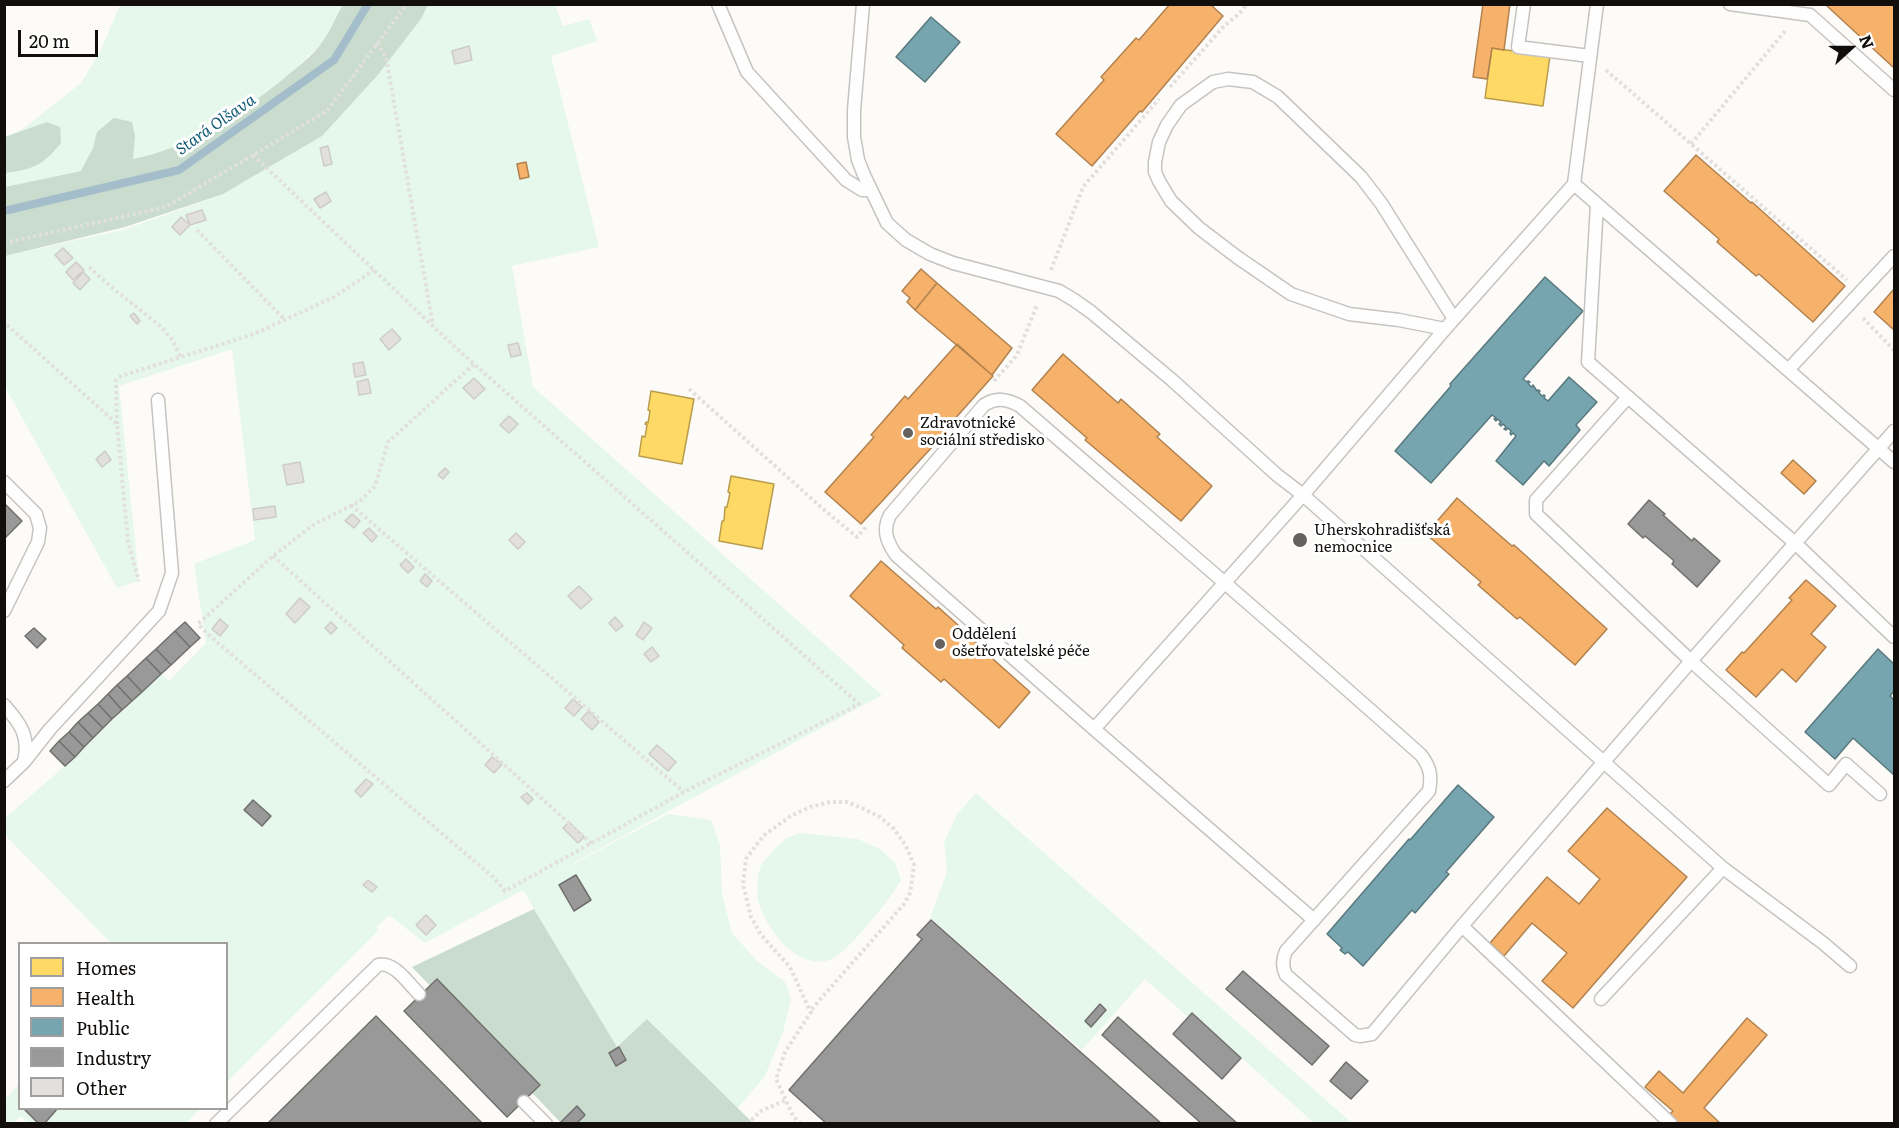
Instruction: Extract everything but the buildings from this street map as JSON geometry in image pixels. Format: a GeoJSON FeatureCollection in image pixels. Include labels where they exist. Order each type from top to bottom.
{"type":"FeatureCollection","features":[{"type":"Feature","properties":{"kind":"lane"},"geometry":{"type":"LineString","coordinates":[[718,4],[747,72],[846,180],[862,190],[870,190]]}},
{"type":"Feature","properties":{"kind":"lane"},"geometry":{"type":"LineString","coordinates":[[862,4],[854,137],[858,160],[870,190],[888,223],[906,240],[930,254],[953,263],[1059,291],[1091,312],[1172,380],[1277,475],[1303,495],[1602,763],[1723,868],[1850,966]]}},
{"type":"Feature","properties":{"kind":"lane"},"geometry":{"type":"LineString","coordinates":[[1524,4],[1518,46],[1590,56]]}},
{"type":"Feature","properties":{"kind":"lane"},"geometry":{"type":"LineString","coordinates":[[1094,729],[1303,495],[1445,329],[1574,184],[1597,4]]}},
{"type":"Feature","properties":{"kind":"lane"},"geometry":{"type":"LineString","coordinates":[[1730,4],[1810,15],[1894,90]]}},
{"type":"Feature","properties":{"kind":"lane"},"geometry":{"type":"LineString","coordinates":[[1445,329],[1349,314],[1291,294],[1199,228],[1171,201],[1155,172],[1159,142],[1167,125],[1181,105],[1213,82],[1228,79],[1253,82],[1278,97],[1361,177],[1382,203],[1454,319]]}},
{"type":"Feature","properties":{"kind":"lane"},"geometry":{"type":"LineString","coordinates":[[1574,184],[1894,462]]}},
{"type":"Feature","properties":{"kind":"lane"},"geometry":{"type":"LineString","coordinates":[[1597,204],[1588,362],[1795,543],[1894,637]]}},
{"type":"Feature","properties":{"kind":"lane"},"geometry":{"type":"LineString","coordinates":[[1789,369],[1894,256]]}},
{"type":"Feature","properties":{"kind":"lane"},"geometry":{"type":"LineString","coordinates":[[1628,398],[1536,500],[1536,514],[1691,661],[1829,785],[1846,764],[1880,795]]}},
{"type":"Feature","properties":{"kind":"lane"},"geometry":{"type":"LineString","coordinates":[[1314,920],[896,555],[887,541],[885,526],[890,515],[984,405],[992,400],[1003,399],[1020,406],[1252,608],[1298,645],[1427,763],[1431,771],[1429,791],[1314,920],[1286,951],[1282,962],[1286,975],[1346,1028],[1360,1036],[1372,1034],[1376,1030],[1602,763],[1894,431]]}},
{"type":"Feature","properties":{"kind":"lane"},"geometry":{"type":"LineString","coordinates":[[4,781],[24,762],[50,729],[159,611],[172,573],[158,400]]}},
{"type":"Feature","properties":{"kind":"lane"},"geometry":{"type":"LineString","coordinates":[[4,482],[36,514],[40,528],[38,542],[4,611]]}},
{"type":"Feature","properties":{"kind":"lane"},"geometry":{"type":"LineString","coordinates":[[4,705],[21,726],[25,740],[24,762]]}},
{"type":"Feature","properties":{"kind":"lane"},"geometry":{"type":"LineString","coordinates":[[1601,999],[1723,868]]}},
{"type":"Feature","properties":{"kind":"lane"},"geometry":{"type":"LineString","coordinates":[[1462,926],[1671,1124]]}},
{"type":"Feature","properties":{"kind":"lane"},"geometry":{"type":"LineString","coordinates":[[216,1124],[378,965],[391,966],[419,994]]}},
{"type":"Feature","properties":{"kind":"lane"},"geometry":{"type":"LineString","coordinates":[[524,1102],[546,1124]]}},
{"type":"Feature","properties":{"kind":"path"},"geometry":{"type":"LineString","coordinates":[[4,243],[166,207],[327,111],[407,4]]}},
{"type":"Feature","properties":{"kind":"path"},"geometry":{"type":"LineString","coordinates":[[987,390],[1017,355],[1083,188],[1225,25],[1247,4]]}},
{"type":"Feature","properties":{"kind":"path"},"geometry":{"type":"LineString","coordinates":[[1691,144],[1799,14]]}},
{"type":"Feature","properties":{"kind":"path"},"geometry":{"type":"LineString","coordinates":[[377,44],[386,57],[434,327]]}},
{"type":"Feature","properties":{"kind":"path"},"geometry":{"type":"LineString","coordinates":[[1590,56],[1862,292]]}},
{"type":"Feature","properties":{"kind":"path"},"geometry":{"type":"LineString","coordinates":[[253,155],[474,364],[859,704],[684,792],[505,891],[493,877],[198,624],[273,556],[313,525],[360,501],[375,486],[388,442],[474,364]]}},
{"type":"Feature","properties":{"kind":"path"},"geometry":{"type":"LineString","coordinates":[[197,230],[285,320]]}},
{"type":"Feature","properties":{"kind":"path"},"geometry":{"type":"LineString","coordinates":[[90,267],[158,324],[171,338],[181,357]]}},
{"type":"Feature","properties":{"kind":"path"},"geometry":{"type":"LineString","coordinates":[[139,581],[128,542],[117,424],[116,380],[121,376],[254,334],[334,297],[374,270]]}},
{"type":"Feature","properties":{"kind":"path"},"geometry":{"type":"LineString","coordinates":[[1850,305],[1894,350]]}},
{"type":"Feature","properties":{"kind":"path"},"geometry":{"type":"LineString","coordinates":[[7,325],[117,424]]}},
{"type":"Feature","properties":{"kind":"path"},"geometry":{"type":"LineString","coordinates":[[688,389],[857,537],[872,519]]}},
{"type":"Feature","properties":{"kind":"path"},"geometry":{"type":"LineString","coordinates":[[351,505],[684,792]]}},
{"type":"Feature","properties":{"kind":"path"},"geometry":{"type":"LineString","coordinates":[[273,556],[592,844]]}},
{"type":"Feature","properties":{"kind":"path"},"geometry":{"type":"LineString","coordinates":[[801,1124],[793,1116],[776,1079],[784,1052],[810,1011],[904,904],[913,881],[914,865],[906,846],[894,829],[880,817],[847,802],[830,802],[810,807],[791,816],[764,836],[746,859],[743,884],[752,917],[761,934],[790,967],[810,1011]]}},
{"type":"Feature","properties":{"kind":"path"},"geometry":{"type":"LineString","coordinates":[[747,1124],[761,1111],[786,1100]]}},
{"type":"Feature","properties":{"kind":"green space"},"geometry":{"type":"Polygon","coordinates":[[[120,5],[343,5],[323,42],[296,68],[254,102],[200,136],[154,155],[5,187],[5,137],[23,129],[81,83],[101,50],[120,5]]]}},
{"type":"Feature","properties":{"kind":"green space"},"geometry":{"type":"Polygon","coordinates":[[[343,5],[428,5],[421,19],[377,76],[322,136],[223,194],[125,227],[5,256],[5,187],[81,171],[93,148],[97,132],[114,118],[132,122],[135,136],[133,159],[174,147],[213,128],[249,105],[309,57],[326,37],[343,5]]]}},
{"type":"Feature","properties":{"kind":"green space"},"geometry":{"type":"Polygon","coordinates":[[[428,5],[555,5],[563,26],[589,19],[597,41],[551,56],[599,247],[512,266],[533,387],[882,695],[535,884],[668,814],[711,820],[720,845],[722,894],[732,933],[757,961],[785,982],[791,999],[783,1032],[765,1076],[737,1109],[648,1019],[617,1047],[523,890],[425,943],[389,915],[376,928],[379,930],[228,1081],[228,942],[110,942],[5,835],[4,819],[65,766],[161,674],[169,681],[206,643],[194,564],[255,540],[232,349],[119,386],[139,581],[117,588],[5,387],[5,256],[126,229],[223,194],[322,136],[377,76],[421,19],[428,5]]]}},
{"type":"Feature","properties":{"kind":"green space"},"geometry":{"type":"Polygon","coordinates":[[[47,122],[60,127],[61,143],[43,162],[23,170],[5,173],[5,137],[47,122]]]}},
{"type":"Feature","properties":{"kind":"green space"},"geometry":{"type":"Polygon","coordinates":[[[976,793],[1352,1123],[1314,1123],[1192,1013],[1188,1017],[1145,979],[1082,1050],[930,918],[947,872],[944,842],[957,814],[976,793]]]}},
{"type":"Feature","properties":{"kind":"green space"},"geometry":{"type":"Polygon","coordinates":[[[800,833],[858,839],[880,849],[895,863],[901,880],[879,911],[848,946],[832,959],[820,962],[808,960],[786,947],[763,915],[758,900],[761,865],[784,840],[800,833]]]}},
{"type":"Feature","properties":{"kind":"green space"},"geometry":{"type":"Polygon","coordinates":[[[534,909],[617,1047],[647,1019],[753,1123],[561,1123],[412,967],[534,909]]]}},
{"type":"Feature","properties":{"kind":"green space"},"geometry":{"type":"Polygon","coordinates":[[[18,1085],[18,1110],[199,1110],[186,1123],[28,1124],[21,1116],[13,1123],[5,1124],[5,1099],[18,1085]]]}},
{"type":"Feature","properties":{"kind":"waterway","name":"Stará Olšava"},"geometry":{"type":"LineString","coordinates":[[4,211],[179,170],[334,60],[368,4]]}},
{"type":"Feature","properties":{"kind":"place","name":"Zdravotnické sociální středisko"},"geometry":{"type":"Point","coordinates":[908,433]}},
{"type":"Feature","properties":{"kind":"place","name":"Uherskohradišťská nemocnice"},"geometry":{"type":"Point","coordinates":[1300,540]}},
{"type":"Feature","properties":{"kind":"place","name":"Oddělení ošetřovatelské péče"},"geometry":{"type":"Point","coordinates":[940,644]}}]}
